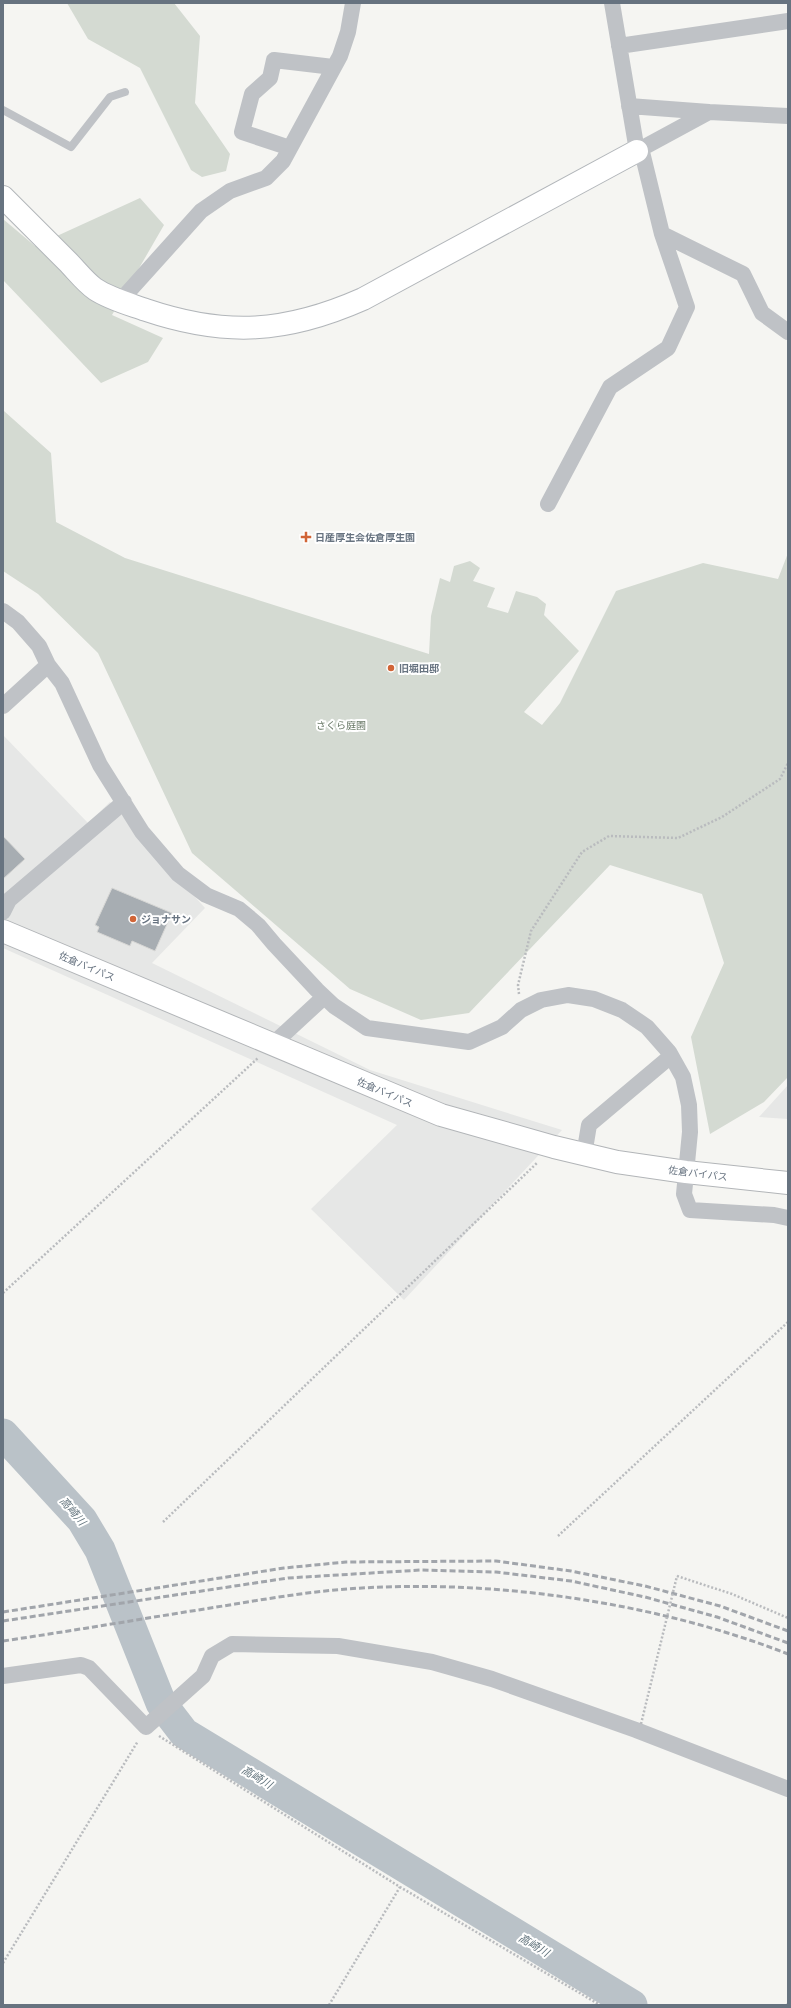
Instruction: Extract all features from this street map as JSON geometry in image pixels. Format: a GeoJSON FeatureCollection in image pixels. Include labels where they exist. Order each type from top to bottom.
{"type":"FeatureCollection","features":[{"type":"Feature","properties":{"kind":"main road"},"geometry":{"type":"LineString","coordinates":[[3,197],[95,289],[160,315],[194,324],[234,329],[268,327],[301,322],[335,312],[363,299],[639,150]]}},
{"type":"Feature","properties":{"kind":"main road","name":"佐倉バイパス"},"geometry":{"type":"LineString","coordinates":[[3,931],[441,1115],[554,1147],[617,1162],[686,1172],[788,1183]]}},
{"type":"Feature","properties":{"kind":"street"},"geometry":{"type":"LineString","coordinates":[[121,300],[201,211],[230,191],[266,178],[283,161],[334,67],[348,32],[353,3]]}},
{"type":"Feature","properties":{"kind":"street"},"geometry":{"type":"LineString","coordinates":[[548,504],[610,387],[668,348],[688,307],[662,234],[639,150],[629,106],[612,3]]}},
{"type":"Feature","properties":{"kind":"street"},"geometry":{"type":"LineString","coordinates":[[619,46],[788,21]]}},
{"type":"Feature","properties":{"kind":"street"},"geometry":{"type":"LineString","coordinates":[[290,148],[242,132],[252,94],[270,78],[274,60],[334,67]]}},
{"type":"Feature","properties":{"kind":"street"},"geometry":{"type":"LineString","coordinates":[[629,106],[788,116]]}},
{"type":"Feature","properties":{"kind":"street"},"geometry":{"type":"LineString","coordinates":[[639,150],[708,112]]}},
{"type":"Feature","properties":{"kind":"street"},"geometry":{"type":"LineString","coordinates":[[662,234],[743,274],[762,313],[788,332]]}},
{"type":"Feature","properties":{"kind":"street"},"geometry":{"type":"LineString","coordinates":[[3,611],[18,622],[39,646],[48,665],[62,683],[100,765],[142,832],[178,874],[206,895],[239,909],[258,925],[274,944],[334,1006],[367,1028],[469,1042],[502,1027],[520,1010],[541,1000],[568,995],[594,999],[622,1010],[647,1027],[671,1056],[683,1077],[689,1105],[690,1132],[684,1194],[690,1210],[774,1215],[788,1218]]}},
{"type":"Feature","properties":{"kind":"street"},"geometry":{"type":"LineString","coordinates":[[3,706],[48,665]]}},
{"type":"Feature","properties":{"kind":"street"},"geometry":{"type":"LineString","coordinates":[[3,912],[9,900],[124,802]]}},
{"type":"Feature","properties":{"kind":"street"},"geometry":{"type":"LineString","coordinates":[[273,1044],[324,997]]}},
{"type":"Feature","properties":{"kind":"street"},"geometry":{"type":"LineString","coordinates":[[584,1154],[588,1125],[671,1056]]}},
{"type":"Feature","properties":{"kind":"street"},"geometry":{"type":"LineString","coordinates":[[3,1676],[81,1665],[89,1668],[146,1728],[203,1676],[212,1656],[232,1644],[338,1646],[432,1662],[492,1679],[636,1730],[788,1789]]}},
{"type":"Feature","properties":{"kind":"lane"},"geometry":{"type":"LineString","coordinates":[[3,110],[71,147],[110,97],[125,92]]}},
{"type":"Feature","properties":{"kind":"path"},"geometry":{"type":"LineString","coordinates":[[520,1010],[518,985],[531,931],[582,852],[609,836],[678,838],[722,818],[780,780],[788,763]]}},
{"type":"Feature","properties":{"kind":"path"},"geometry":{"type":"LineString","coordinates":[[3,1293],[273,1044]]}},
{"type":"Feature","properties":{"kind":"path"},"geometry":{"type":"LineString","coordinates":[[163,1522],[554,1147]]}},
{"type":"Feature","properties":{"kind":"path"},"geometry":{"type":"LineString","coordinates":[[558,1536],[788,1322]]}},
{"type":"Feature","properties":{"kind":"path"},"geometry":{"type":"LineString","coordinates":[[642,1724],[677,1576],[732,1594],[788,1618]]}},
{"type":"Feature","properties":{"kind":"path"},"geometry":{"type":"LineString","coordinates":[[3,1963],[146,1728],[400,1886],[600,2005]]}},
{"type":"Feature","properties":{"kind":"path"},"geometry":{"type":"LineString","coordinates":[[329,2005],[400,1886]]}},
{"type":"Feature","properties":{"kind":"shaded area"},"geometry":{"type":"Polygon","coordinates":[[[3,735],[88,823],[110,802],[205,908],[152,963],[370,1070],[562,1130],[404,1300],[311,1209],[397,1125],[3,948],[3,735]]]}},
{"type":"Feature","properties":{"kind":"shaded area"},"geometry":{"type":"Polygon","coordinates":[[[788,1085],[788,1119],[759,1117],[788,1085]]]}},
{"type":"Feature","properties":{"kind":"green space"},"geometry":{"type":"Polygon","coordinates":[[[67,3],[174,3],[200,36],[195,103],[230,154],[226,171],[202,177],[191,170],[140,68],[88,39],[67,3]]]}},
{"type":"Feature","properties":{"kind":"green space"},"geometry":{"type":"Polygon","coordinates":[[[140,198],[164,225],[112,315],[163,338],[148,362],[101,383],[3,280],[3,219],[35,246],[140,198]]]}},
{"type":"Feature","properties":{"kind":"green space","name":"さくら庭園"},"geometry":{"type":"Polygon","coordinates":[[[4,411],[51,453],[56,522],[125,558],[429,654],[431,616],[440,578],[450,582],[454,566],[470,561],[480,568],[473,581],[495,588],[487,607],[508,613],[516,591],[537,597],[546,604],[544,615],[579,651],[524,712],[542,725],[560,703],[616,591],[703,563],[778,579],[788,553],[788,1077],[764,1102],[710,1134],[691,1037],[724,963],[702,894],[610,865],[469,1013],[421,1020],[350,989],[192,853],[98,653],[38,594],[3,571],[4,411]]]}},
{"type":"Feature","properties":{"kind":"building"},"geometry":{"type":"Polygon","coordinates":[[[3,836],[25,859],[3,879],[3,836]]]}},
{"type":"Feature","properties":{"kind":"building","name":"ジョナサン"},"geometry":{"type":"Polygon","coordinates":[[[112,888],[172,913],[155,951],[132,941],[130,946],[97,932],[99,927],[95,925],[112,888]]]}},
{"type":"Feature","properties":{"kind":"waterway","name":"高崎川"},"geometry":{"type":"LineString","coordinates":[[3,1434],[82,1520],[100,1550],[161,1703],[184,1733],[632,2005]]}},
{"type":"Feature","properties":{"kind":"railway"},"geometry":{"type":"LineString","coordinates":[[3,1612],[284,1568],[346,1562],[496,1561],[571,1571],[645,1586],[720,1606],[788,1631]]}},
{"type":"Feature","properties":{"kind":"railway"},"geometry":{"type":"LineString","coordinates":[[3,1621],[288,1578],[421,1570],[496,1572],[571,1581],[645,1597],[717,1617],[788,1643]]}},
{"type":"Feature","properties":{"kind":"railway"},"geometry":{"type":"LineString","coordinates":[[3,1641],[306,1593],[347,1589],[458,1587],[514,1591],[571,1598],[628,1608],[683,1620],[737,1636],[788,1654]]}},
{"type":"Feature","properties":{"kind":"place","name":"日産厚生会佐倉厚生園"},"geometry":{"type":"Point","coordinates":[306,537]}},
{"type":"Feature","properties":{"kind":"place","name":"旧堀田邸"},"geometry":{"type":"Point","coordinates":[391,668]}},
{"type":"Feature","properties":{"kind":"place","name":"ジョナサン"},"geometry":{"type":"Point","coordinates":[133,919]}}]}
